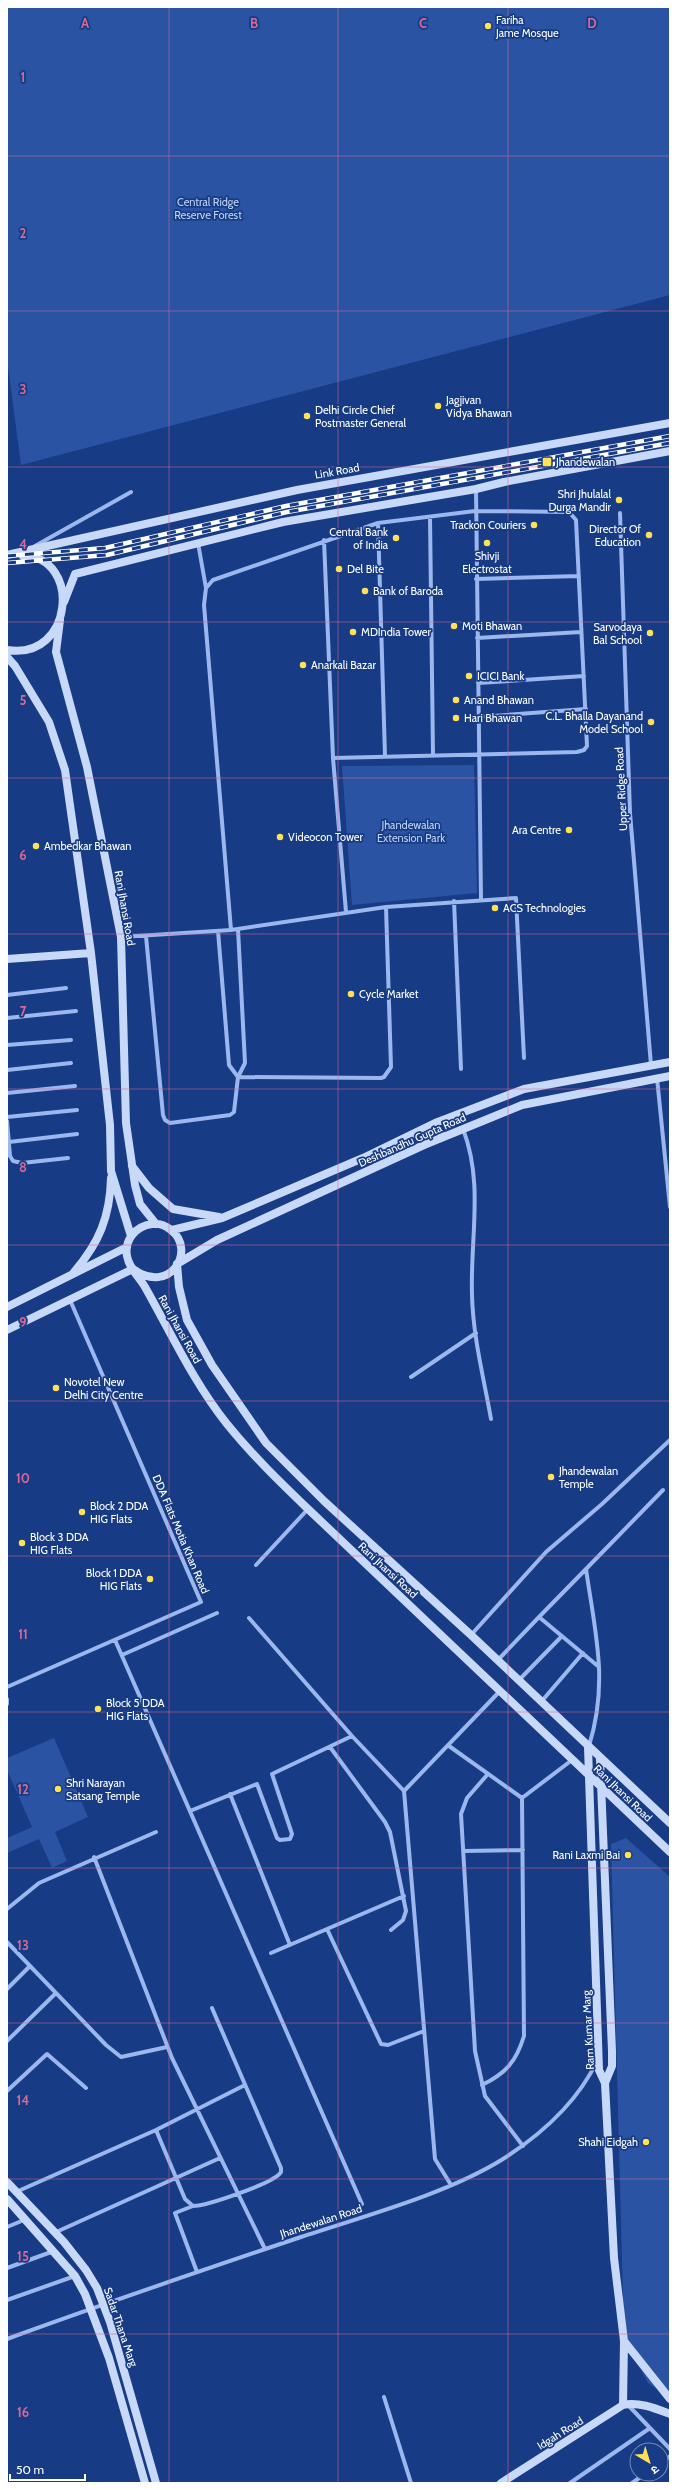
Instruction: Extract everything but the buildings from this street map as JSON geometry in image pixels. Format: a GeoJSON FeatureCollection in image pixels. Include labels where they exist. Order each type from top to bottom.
{"type":"FeatureCollection","features":[{"type":"Feature","properties":{"kind":"main road","name":"Link Road"},"geometry":{"type":"LineString","coordinates":[[8,556],[297,490],[670,423]]}},
{"type":"Feature","properties":{"kind":"main road"},"geometry":{"type":"LineString","coordinates":[[64,602],[74,574],[282,522],[476,489],[504,482],[670,451]]}},
{"type":"Feature","properties":{"kind":"main road"},"geometry":{"type":"LineString","coordinates":[[8,556],[30,556],[48,566],[60,582],[64,602]]}},
{"type":"Feature","properties":{"kind":"main road","name":"Rani Jhansi Road"},"geometry":{"type":"LineString","coordinates":[[64,602],[56,652],[87,767],[121,937],[126,1123],[132,1165],[140,1204],[156,1224]]}},
{"type":"Feature","properties":{"kind":"main road"},"geometry":{"type":"LineString","coordinates":[[7,650],[20,651],[40,644],[48,638],[60,620]]}},
{"type":"Feature","properties":{"kind":"main road"},"geometry":{"type":"LineString","coordinates":[[7,657],[15,666],[49,722],[65,770],[91,953],[110,1125],[110,1201],[104,1225],[90,1253],[70,1276]]}},
{"type":"Feature","properties":{"kind":"main road"},"geometry":{"type":"LineString","coordinates":[[7,959],[91,953]]}},
{"type":"Feature","properties":{"kind":"main road","name":"Deshbandhu Gupta Road"},"geometry":{"type":"LineString","coordinates":[[172,1230],[222,1218],[363,1158],[435,1123],[524,1089],[670,1062]]}},
{"type":"Feature","properties":{"kind":"main road"},"geometry":{"type":"LineString","coordinates":[[651,1065],[657,1078]]}},
{"type":"Feature","properties":{"kind":"main road","name":"Deshbandhu Gupta Road"},"geometry":{"type":"LineString","coordinates":[[177,1264],[218,1240],[463,1128],[522,1106],[670,1076]]}},
{"type":"Feature","properties":{"kind":"main road"},"geometry":{"type":"LineString","coordinates":[[435,1123],[442,1137]]}},
{"type":"Feature","properties":{"kind":"main road"},"geometry":{"type":"LineString","coordinates":[[132,1165],[149,1188],[173,1209],[222,1218]]}},
{"type":"Feature","properties":{"kind":"main road"},"geometry":{"type":"LineString","coordinates":[[111,1171],[131,1236]]}},
{"type":"Feature","properties":{"kind":"main road"},"geometry":{"type":"LineString","coordinates":[[156,1224],[172,1230],[181,1247],[181,1256],[177,1264],[168,1275],[158,1278],[144,1277],[133,1269],[127,1258],[127,1247],[131,1236],[137,1230],[156,1224]]}},
{"type":"Feature","properties":{"kind":"main road"},"geometry":{"type":"LineString","coordinates":[[7,1307],[127,1247]]}},
{"type":"Feature","properties":{"kind":"main road","name":"Rani Jhansi Road"},"geometry":{"type":"LineString","coordinates":[[177,1264],[179,1287],[187,1320],[212,1365],[266,1443],[324,1501],[471,1635],[600,1759],[670,1823]]}},
{"type":"Feature","properties":{"kind":"main road"},"geometry":{"type":"LineString","coordinates":[[7,1330],[133,1269]]}},
{"type":"Feature","properties":{"kind":"main road","name":"Rani Jhansi Road"},"geometry":{"type":"LineString","coordinates":[[133,1269],[192,1373],[226,1423],[255,1457],[308,1510],[670,1852]]}},
{"type":"Feature","properties":{"kind":"main road","name":"Ram Kumar Marg"},"geometry":{"type":"LineString","coordinates":[[588,1747],[599,2070],[606,2083],[614,2258],[624,2342],[628,2405]]}},
{"type":"Feature","properties":{"kind":"main road"},"geometry":{"type":"LineString","coordinates":[[600,1759],[612,2051],[612,2066],[606,2083]]}},
{"type":"Feature","properties":{"kind":"main road","name":"Sadar Thana Marg"},"geometry":{"type":"LineString","coordinates":[[7,2182],[86,2270],[104,2303],[156,2483]]}},
{"type":"Feature","properties":{"kind":"main road","name":"Sadar Thana Marg"},"geometry":{"type":"LineString","coordinates":[[7,2199],[75,2276],[92,2308],[109,2358],[145,2483]]}},
{"type":"Feature","properties":{"kind":"main road"},"geometry":{"type":"LineString","coordinates":[[624,2342],[670,2399]]}},
{"type":"Feature","properties":{"kind":"main road"},"geometry":{"type":"LineString","coordinates":[[628,2405],[661,2410],[670,2414]]}},
{"type":"Feature","properties":{"kind":"main road","name":"Idgah Road"},"geometry":{"type":"LineString","coordinates":[[501,2483],[628,2405]]}},
{"type":"Feature","properties":{"kind":"main road"},"geometry":{"type":"LineString","coordinates":[[661,2410],[670,2407]]}},
{"type":"Feature","properties":{"kind":"street"},"geometry":{"type":"LineString","coordinates":[[476,489],[476,638],[481,755],[481,899]]}},
{"type":"Feature","properties":{"kind":"street"},"geometry":{"type":"LineString","coordinates":[[8,556],[43,542],[131,492]]}},
{"type":"Feature","properties":{"kind":"street"},"geometry":{"type":"LineString","coordinates":[[206,588],[213,580],[222,576],[324,540],[378,523],[475,511],[572,514],[576,520],[586,709],[587,746],[584,750],[481,755],[332,758]]}},
{"type":"Feature","properties":{"kind":"street","name":"Upper Ridge Road"},"geometry":{"type":"LineString","coordinates":[[620,513],[630,813],[651,1065]]}},
{"type":"Feature","properties":{"kind":"street"},"geometry":{"type":"LineString","coordinates":[[430,517],[433,755]]}},
{"type":"Feature","properties":{"kind":"street"},"geometry":{"type":"LineString","coordinates":[[378,523],[385,756]]}},
{"type":"Feature","properties":{"kind":"street"},"geometry":{"type":"LineString","coordinates":[[324,540],[332,758],[346,912]]}},
{"type":"Feature","properties":{"kind":"street"},"geometry":{"type":"LineString","coordinates":[[198,543],[206,588],[204,605],[231,930]]}},
{"type":"Feature","properties":{"kind":"street"},"geometry":{"type":"LineString","coordinates":[[476,579],[579,576]]}},
{"type":"Feature","properties":{"kind":"street"},"geometry":{"type":"LineString","coordinates":[[476,638],[581,632]]}},
{"type":"Feature","properties":{"kind":"street"},"geometry":{"type":"LineString","coordinates":[[478,683],[584,676]]}},
{"type":"Feature","properties":{"kind":"street"},"geometry":{"type":"LineString","coordinates":[[479,717],[586,709]]}},
{"type":"Feature","properties":{"kind":"street"},"geometry":{"type":"LineString","coordinates":[[121,937],[231,930],[386,907],[481,899],[516,898],[524,1058]]}},
{"type":"Feature","properties":{"kind":"street"},"geometry":{"type":"LineString","coordinates":[[454,901],[461,1069]]}},
{"type":"Feature","properties":{"kind":"street"},"geometry":{"type":"LineString","coordinates":[[238,1077],[381,1078],[388,1073],[391,1067],[386,907]]}},
{"type":"Feature","properties":{"kind":"street"},"geometry":{"type":"LineString","coordinates":[[146,936],[165,1120],[170,1123],[232,1113],[238,1077],[245,1063],[238,929]]}},
{"type":"Feature","properties":{"kind":"street"},"geometry":{"type":"LineString","coordinates":[[218,931],[229,1065],[238,1077]]}},
{"type":"Feature","properties":{"kind":"street"},"geometry":{"type":"LineString","coordinates":[[7,995],[66,988]]}},
{"type":"Feature","properties":{"kind":"street"},"geometry":{"type":"LineString","coordinates":[[7,1018],[76,1011]]}},
{"type":"Feature","properties":{"kind":"street"},"geometry":{"type":"LineString","coordinates":[[7,1045],[71,1040]]}},
{"type":"Feature","properties":{"kind":"street"},"geometry":{"type":"LineString","coordinates":[[7,1070],[71,1063]]}},
{"type":"Feature","properties":{"kind":"street"},"geometry":{"type":"LineString","coordinates":[[657,1078],[670,1207]]}},
{"type":"Feature","properties":{"kind":"street"},"geometry":{"type":"LineString","coordinates":[[7,1093],[75,1086]]}},
{"type":"Feature","properties":{"kind":"street"},"geometry":{"type":"LineString","coordinates":[[7,1117],[77,1110]]}},
{"type":"Feature","properties":{"kind":"street"},"geometry":{"type":"LineString","coordinates":[[7,1121],[10,1156],[17,1162],[68,1158]]}},
{"type":"Feature","properties":{"kind":"street"},"geometry":{"type":"LineString","coordinates":[[463,1128],[472,1154],[475,1194],[472,1296],[476,1333],[491,1419]]}},
{"type":"Feature","properties":{"kind":"street"},"geometry":{"type":"LineString","coordinates":[[9,1142],[77,1134]]}},
{"type":"Feature","properties":{"kind":"street","name":"DDA Flats Motia Khan Road"},"geometry":{"type":"LineString","coordinates":[[7,1687],[201,1602],[70,1300]]}},
{"type":"Feature","properties":{"kind":"street"},"geometry":{"type":"LineString","coordinates":[[411,1378],[476,1333]]}},
{"type":"Feature","properties":{"kind":"street"},"geometry":{"type":"LineString","coordinates":[[471,1635],[546,1552],[602,1504],[670,1440]]}},
{"type":"Feature","properties":{"kind":"street"},"geometry":{"type":"LineString","coordinates":[[497,1661],[663,1490]]}},
{"type":"Feature","properties":{"kind":"street"},"geometry":{"type":"LineString","coordinates":[[256,1565],[308,1510]]}},
{"type":"Feature","properties":{"kind":"street"},"geometry":{"type":"LineString","coordinates":[[586,1569],[600,1667],[600,1690],[597,1720],[588,1747]]}},
{"type":"Feature","properties":{"kind":"street"},"geometry":{"type":"LineString","coordinates":[[122,1655],[217,1613]]}},
{"type":"Feature","properties":{"kind":"street"},"geometry":{"type":"LineString","coordinates":[[539,1617],[600,1667]]}},
{"type":"Feature","properties":{"kind":"street"},"geometry":{"type":"LineString","coordinates":[[249,1618],[352,1736],[404,1791],[435,2159],[451,2185]]}},
{"type":"Feature","properties":{"kind":"street"},"geometry":{"type":"LineString","coordinates":[[518,1681],[562,1636]]}},
{"type":"Feature","properties":{"kind":"street"},"geometry":{"type":"LineString","coordinates":[[115,1640],[362,2204]]}},
{"type":"Feature","properties":{"kind":"street"},"geometry":{"type":"LineString","coordinates":[[541,1702],[583,1653]]}},
{"type":"Feature","properties":{"kind":"street"},"geometry":{"type":"LineString","coordinates":[[404,1791],[449,1746],[500,1691]]}},
{"type":"Feature","properties":{"kind":"street"},"geometry":{"type":"LineString","coordinates":[[7,1699],[7,1704]]}},
{"type":"Feature","properties":{"kind":"street"},"geometry":{"type":"LineString","coordinates":[[190,1811],[256,1784],[277,1838],[280,1840],[290,1839],[292,1834],[272,1774],[352,1736]]}},
{"type":"Feature","properties":{"kind":"street"},"geometry":{"type":"LineString","coordinates":[[449,1746],[522,1798]]}},
{"type":"Feature","properties":{"kind":"street"},"geometry":{"type":"LineString","coordinates":[[330,1747],[385,1822],[404,1896],[406,1911],[403,1920],[391,1930]]}},
{"type":"Feature","properties":{"kind":"street"},"geometry":{"type":"LineString","coordinates":[[522,1798],[572,1759]]}},
{"type":"Feature","properties":{"kind":"street"},"geometry":{"type":"LineString","coordinates":[[488,1775],[467,1798],[461,1814],[475,2051],[485,2096],[495,2112],[523,2146]]}},
{"type":"Feature","properties":{"kind":"street"},"geometry":{"type":"LineString","coordinates":[[230,1794],[290,1945]]}},
{"type":"Feature","properties":{"kind":"street"},"geometry":{"type":"LineString","coordinates":[[482,2085],[505,2072],[521,2047],[524,2036],[522,1798]]}},
{"type":"Feature","properties":{"kind":"street"},"geometry":{"type":"LineString","coordinates":[[7,1909],[39,1883],[94,1857],[156,1832]]}},
{"type":"Feature","properties":{"kind":"street"},"geometry":{"type":"LineString","coordinates":[[463,1851],[522,1850]]}},
{"type":"Feature","properties":{"kind":"street"},"geometry":{"type":"LineString","coordinates":[[94,1857],[167,2047],[265,2249]]}},
{"type":"Feature","properties":{"kind":"street"},"geometry":{"type":"LineString","coordinates":[[271,1953],[404,1896]]}},
{"type":"Feature","properties":{"kind":"street"},"geometry":{"type":"LineString","coordinates":[[327,1929],[381,2044],[388,2045],[424,2031]]}},
{"type":"Feature","properties":{"kind":"street"},"geometry":{"type":"LineString","coordinates":[[7,1942],[29,1967],[121,2057],[167,2047]]}},
{"type":"Feature","properties":{"kind":"street"},"geometry":{"type":"LineString","coordinates":[[7,1989],[29,1967]]}},
{"type":"Feature","properties":{"kind":"street"},"geometry":{"type":"LineString","coordinates":[[7,2041],[56,1993]]}},
{"type":"Feature","properties":{"kind":"street"},"geometry":{"type":"LineString","coordinates":[[196,2272],[175,2213],[193,2206],[238,2193],[273,2179],[279,2176],[281,2168],[212,2008]]}},
{"type":"Feature","properties":{"kind":"street"},"geometry":{"type":"LineString","coordinates":[[7,2091],[47,2054],[86,2088]]}},
{"type":"Feature","properties":{"kind":"street","name":"Jhandewalan Road"},"geometry":{"type":"LineString","coordinates":[[7,2339],[104,2303],[451,2185],[502,2160],[523,2146],[566,2108],[588,2079],[599,2057]]}},
{"type":"Feature","properties":{"kind":"street"},"geometry":{"type":"LineString","coordinates":[[16,2192],[156,2130],[245,2085]]}},
{"type":"Feature","properties":{"kind":"street"},"geometry":{"type":"LineString","coordinates":[[156,2130],[185,2199],[193,2206]]}},
{"type":"Feature","properties":{"kind":"street"},"geometry":{"type":"LineString","coordinates":[[54,2233],[220,2158]]}},
{"type":"Feature","properties":{"kind":"street"},"geometry":{"type":"LineString","coordinates":[[7,2227],[24,2220]]}},
{"type":"Feature","properties":{"kind":"street"},"geometry":{"type":"LineString","coordinates":[[7,2268],[54,2251]]}},
{"type":"Feature","properties":{"kind":"street"},"geometry":{"type":"LineString","coordinates":[[7,2300],[75,2276]]}},
{"type":"Feature","properties":{"kind":"street"},"geometry":{"type":"LineString","coordinates":[[384,2397],[411,2483]]}},
{"type":"Feature","properties":{"kind":"street"},"geometry":{"type":"LineString","coordinates":[[628,2405],[670,2449]]}},
{"type":"Feature","properties":{"kind":"street"},"geometry":{"type":"LineString","coordinates":[[570,2483],[650,2428]]}},
{"type":"Feature","properties":{"kind":"green space","name":"Central Ridge Reserve Forest"},"geometry":{"type":"Polygon","coordinates":[[[7,7],[670,7],[670,295],[21,465],[7,359],[7,7]]]}},
{"type":"Feature","properties":{"kind":"green space","name":"Jhandewalan Extension Park"},"geometry":{"type":"Polygon","coordinates":[[[474,765],[477,893],[352,905],[342,766],[474,765]]]}},
{"type":"Feature","properties":{"kind":"green space"},"geometry":{"type":"Polygon","coordinates":[[[54,1738],[88,1817],[55,1832],[67,1861],[52,1868],[39,1839],[7,1853],[7,1838],[32,1827],[7,1770],[7,1758],[54,1738]]]}},
{"type":"Feature","properties":{"kind":"green space","name":"Shahi Eidgah"},"geometry":{"type":"Polygon","coordinates":[[[626,1838],[670,1877],[670,2397],[648,2383],[624,2337],[611,1844],[626,1838]]]}},
{"type":"Feature","properties":{"kind":"railway"},"geometry":{"type":"LineString","coordinates":[[7,556],[105,548],[286,506],[670,436]]}},
{"type":"Feature","properties":{"kind":"railway"},"geometry":{"type":"LineString","coordinates":[[7,563],[107,555],[287,512],[670,443]]}},
{"type":"Feature","properties":{"kind":"place","name":"Fariha Jame Mosque"},"geometry":{"type":"Point","coordinates":[488,26]}},
{"type":"Feature","properties":{"kind":"place","name":"Jagjivan Vidya Bhawan"},"geometry":{"type":"Point","coordinates":[438,406]}},
{"type":"Feature","properties":{"kind":"place","name":"Delhi Circle Chief Postmaster General"},"geometry":{"type":"Point","coordinates":[307,416]}},
{"type":"Feature","properties":{"kind":"place","name":"Jhandewalan"},"geometry":{"type":"Point","coordinates":[547,462]}},
{"type":"Feature","properties":{"kind":"place","name":"Shri Jhulalal Durga Mandir"},"geometry":{"type":"Point","coordinates":[619,500]}},
{"type":"Feature","properties":{"kind":"place","name":"Trackon Couriers"},"geometry":{"type":"Point","coordinates":[534,525]}},
{"type":"Feature","properties":{"kind":"place","name":"Director Of Education"},"geometry":{"type":"Point","coordinates":[649,535]}},
{"type":"Feature","properties":{"kind":"place","name":"Central Bank of India"},"geometry":{"type":"Point","coordinates":[396,538]}},
{"type":"Feature","properties":{"kind":"place","name":"Shivji Electrostat"},"geometry":{"type":"Point","coordinates":[487,543]}},
{"type":"Feature","properties":{"kind":"place","name":"Del Bite"},"geometry":{"type":"Point","coordinates":[339,569]}},
{"type":"Feature","properties":{"kind":"place","name":"Bank of Baroda"},"geometry":{"type":"Point","coordinates":[365,591]}},
{"type":"Feature","properties":{"kind":"place","name":"Moti Bhawan"},"geometry":{"type":"Point","coordinates":[454,626]}},
{"type":"Feature","properties":{"kind":"place","name":"MDIndia Tower"},"geometry":{"type":"Point","coordinates":[353,632]}},
{"type":"Feature","properties":{"kind":"place","name":"Sarvodaya Bal School"},"geometry":{"type":"Point","coordinates":[650,633]}},
{"type":"Feature","properties":{"kind":"place","name":"Anarkali Bazar"},"geometry":{"type":"Point","coordinates":[303,665]}},
{"type":"Feature","properties":{"kind":"place","name":"ICICI Bank"},"geometry":{"type":"Point","coordinates":[469,676]}},
{"type":"Feature","properties":{"kind":"place","name":"Anand Bhawan"},"geometry":{"type":"Point","coordinates":[456,700]}},
{"type":"Feature","properties":{"kind":"place","name":"Hari Bhawan"},"geometry":{"type":"Point","coordinates":[456,718]}},
{"type":"Feature","properties":{"kind":"place","name":"C.L. Bhalla Dayanand Model School"},"geometry":{"type":"Point","coordinates":[651,722]}},
{"type":"Feature","properties":{"kind":"place","name":"Ara Centre"},"geometry":{"type":"Point","coordinates":[569,830]}},
{"type":"Feature","properties":{"kind":"place","name":"Videocon Tower"},"geometry":{"type":"Point","coordinates":[280,837]}},
{"type":"Feature","properties":{"kind":"place","name":"Ambedkar Bhawan"},"geometry":{"type":"Point","coordinates":[36,846]}},
{"type":"Feature","properties":{"kind":"place","name":"ACS Technologies"},"geometry":{"type":"Point","coordinates":[495,908]}},
{"type":"Feature","properties":{"kind":"place","name":"Cycle Market"},"geometry":{"type":"Point","coordinates":[351,994]}},
{"type":"Feature","properties":{"kind":"place","name":"Novotel New Delhi City Centre"},"geometry":{"type":"Point","coordinates":[56,1388]}},
{"type":"Feature","properties":{"kind":"place","name":"Jhandewalan Temple"},"geometry":{"type":"Point","coordinates":[551,1477]}},
{"type":"Feature","properties":{"kind":"place","name":"Block 2 DDA HIG Flats"},"geometry":{"type":"Point","coordinates":[82,1512]}},
{"type":"Feature","properties":{"kind":"place","name":"Block 3 DDA HIG Flats"},"geometry":{"type":"Point","coordinates":[22,1543]}},
{"type":"Feature","properties":{"kind":"place","name":"Block 1 DDA HIG Flats"},"geometry":{"type":"Point","coordinates":[150,1579]}},
{"type":"Feature","properties":{"kind":"place","name":"Block 5 DDA HIG Flats"},"geometry":{"type":"Point","coordinates":[98,1709]}},
{"type":"Feature","properties":{"kind":"place","name":"Shri Narayan Satsang Temple"},"geometry":{"type":"Point","coordinates":[58,1789]}},
{"type":"Feature","properties":{"kind":"place","name":"Rani Laxmi Bai"},"geometry":{"type":"Point","coordinates":[628,1855]}},
{"type":"Feature","properties":{"kind":"place","name":"Shahi Eidgah"},"geometry":{"type":"Point","coordinates":[646,2142]}}]}
